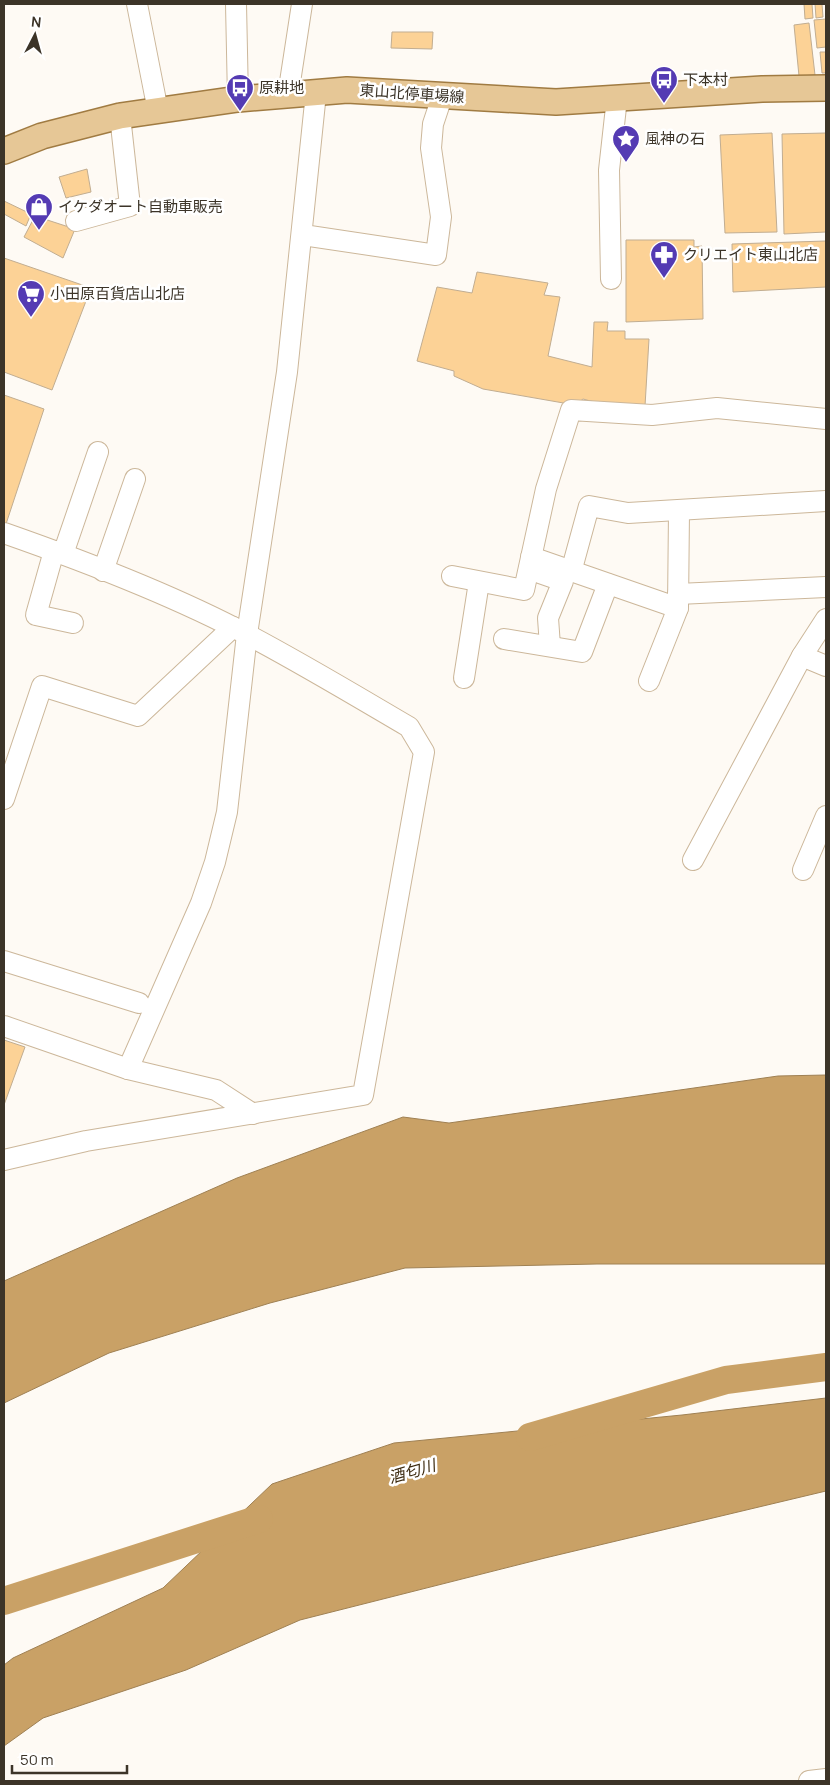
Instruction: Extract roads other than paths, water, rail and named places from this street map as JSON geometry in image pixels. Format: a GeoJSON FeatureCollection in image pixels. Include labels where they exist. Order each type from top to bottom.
{"type":"FeatureCollection","features":[{"type":"Feature","properties":{"kind":"main road","name":"東山北停車場線"},"geometry":{"type":"LineString","coordinates":[[4,151],[42,136],[120,116],[238,99],[316,92],[347,90],[442,97],[556,102],[762,89],[826,88]]}},
{"type":"Feature","properties":{"kind":"street"},"geometry":{"type":"LineString","coordinates":[[137,4],[158,111]]}},
{"type":"Feature","properties":{"kind":"street"},"geometry":{"type":"LineString","coordinates":[[236,4],[238,99]]}},
{"type":"Feature","properties":{"kind":"street"},"geometry":{"type":"LineString","coordinates":[[288,95],[302,4]]}},
{"type":"Feature","properties":{"kind":"street"},"geometry":{"type":"LineString","coordinates":[[128,1069],[201,903],[215,862],[227,812],[240,631],[287,372],[303,236],[316,92]]}},
{"type":"Feature","properties":{"kind":"street"},"geometry":{"type":"LineString","coordinates":[[303,236],[436,255],[441,217],[431,148],[433,124],[442,97]]}},
{"type":"Feature","properties":{"kind":"street"},"geometry":{"type":"LineString","coordinates":[[611,279],[609,170],[617,98]]}},
{"type":"Feature","properties":{"kind":"street"},"geometry":{"type":"LineString","coordinates":[[76,221],[130,206],[120,116]]}},
{"type":"Feature","properties":{"kind":"street"},"geometry":{"type":"LineString","coordinates":[[452,576],[524,590],[546,489],[572,410],[652,415],[717,408],[826,419]]}},
{"type":"Feature","properties":{"kind":"street"},"geometry":{"type":"LineString","coordinates":[[73,623],[36,615],[58,552],[98,452]]}},
{"type":"Feature","properties":{"kind":"street"},"geometry":{"type":"LineString","coordinates":[[103,571],[134,479]]}},
{"type":"Feature","properties":{"kind":"street"},"geometry":{"type":"LineString","coordinates":[[570,572],[589,506],[628,513],[826,501]]}},
{"type":"Feature","properties":{"kind":"street"},"geometry":{"type":"LineString","coordinates":[[649,681],[678,601],[679,511]]}},
{"type":"Feature","properties":{"kind":"street"},"geometry":{"type":"LineString","coordinates":[[4,533],[58,552],[240,631],[409,726],[424,752],[363,1095],[86,1141],[4,1160]]}},
{"type":"Feature","properties":{"kind":"street"},"geometry":{"type":"LineString","coordinates":[[530,563],[678,601],[826,587]]}},
{"type":"Feature","properties":{"kind":"street"},"geometry":{"type":"LineString","coordinates":[[530,563],[563,581],[548,618],[550,646]]}},
{"type":"Feature","properties":{"kind":"street"},"geometry":{"type":"LineString","coordinates":[[464,678],[479,582]]}},
{"type":"Feature","properties":{"kind":"street"},"geometry":{"type":"LineString","coordinates":[[504,639],[582,652],[608,584]]}},
{"type":"Feature","properties":{"kind":"street"},"geometry":{"type":"LineString","coordinates":[[693,860],[802,656],[826,619]]}},
{"type":"Feature","properties":{"kind":"street"},"geometry":{"type":"LineString","coordinates":[[4,799],[42,686],[138,716],[240,631]]}},
{"type":"Feature","properties":{"kind":"street"},"geometry":{"type":"LineString","coordinates":[[802,656],[826,666]]}},
{"type":"Feature","properties":{"kind":"street"},"geometry":{"type":"LineString","coordinates":[[803,870],[826,816]]}},
{"type":"Feature","properties":{"kind":"street"},"geometry":{"type":"LineString","coordinates":[[4,961],[139,1003]]}},
{"type":"Feature","properties":{"kind":"street"},"geometry":{"type":"LineString","coordinates":[[4,1026],[128,1069],[216,1090],[253,1114]]}},
{"type":"Feature","properties":{"kind":"street"},"geometry":{"type":"LineString","coordinates":[[809,1781],[826,1779]]}},
{"type":"Feature","properties":{"kind":"water"},"geometry":{"type":"Polygon","coordinates":[[[826,1075],[826,1264],[597,1264],[405,1268],[270,1303],[109,1353],[4,1403],[4,1281],[237,1178],[403,1117],[449,1123],[778,1076],[826,1075]]]}},
{"type":"Feature","properties":{"kind":"water"},"geometry":{"type":"Polygon","coordinates":[[[826,1398],[826,1491],[545,1558],[300,1620],[186,1670],[43,1718],[4,1746],[4,1665],[13,1658],[163,1588],[272,1484],[394,1443],[682,1415],[826,1398]]]}},
{"type":"Feature","properties":{"kind":"waterway","name":"酒匂川"},"geometry":{"type":"LineString","coordinates":[[530,1437],[726,1380],[826,1367]]}},
{"type":"Feature","properties":{"kind":"waterway","name":"酒匂川"},"geometry":{"type":"LineString","coordinates":[[4,1601],[259,1519]]}},
{"type":"Feature","properties":{"kind":"place","name":"下本村"},"geometry":{"type":"Point","coordinates":[664,104]}},
{"type":"Feature","properties":{"kind":"place","name":"原耕地"},"geometry":{"type":"Point","coordinates":[240,112]}},
{"type":"Feature","properties":{"kind":"place","name":"風神の石"},"geometry":{"type":"Point","coordinates":[626,163]}},
{"type":"Feature","properties":{"kind":"place","name":"イケダオート自動車販売"},"geometry":{"type":"Point","coordinates":[39,231]}},
{"type":"Feature","properties":{"kind":"place","name":"クリエイト東山北店"},"geometry":{"type":"Point","coordinates":[664,279]}},
{"type":"Feature","properties":{"kind":"place","name":"小田原百貨店山北店"},"geometry":{"type":"Point","coordinates":[31,318]}}]}
